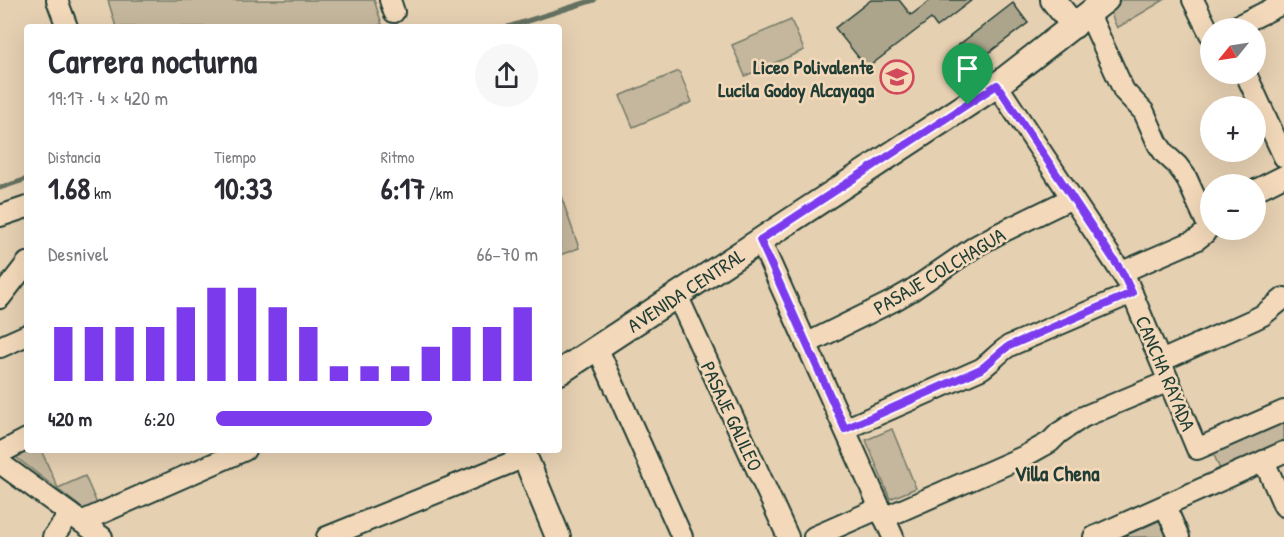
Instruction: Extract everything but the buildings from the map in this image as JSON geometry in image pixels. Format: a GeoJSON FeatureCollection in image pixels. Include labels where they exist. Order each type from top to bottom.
{"type":"FeatureCollection","features":[{"type":"Feature","properties":{"kind":"street"},"geometry":{"type":"LineString","coordinates":[[57,0],[67,24]]}},
{"type":"Feature","properties":{"kind":"street"},"geometry":{"type":"LineString","coordinates":[[1053,0],[1090,13],[1124,91],[1144,112],[1158,144],[1165,154],[1178,165],[1200,206]]}},
{"type":"Feature","properties":{"kind":"street"},"geometry":{"type":"LineString","coordinates":[[1193,0],[1202,18]]}},
{"type":"Feature","properties":{"kind":"street"},"geometry":{"type":"LineString","coordinates":[[1253,18],[1284,3]]}},
{"type":"Feature","properties":{"kind":"street","name":"AVENIDA CENTRAL"},"geometry":{"type":"LineString","coordinates":[[562,371],[997,85],[1090,13]]}},
{"type":"Feature","properties":{"kind":"street"},"geometry":{"type":"LineString","coordinates":[[1253,84],[1276,117],[1284,157]]}},
{"type":"Feature","properties":{"kind":"street","name":"CANCHA RAYADA"},"geometry":{"type":"LineString","coordinates":[[997,85],[1122,272],[1197,449],[1284,411]]}},
{"type":"Feature","properties":{"kind":"street"},"geometry":{"type":"LineString","coordinates":[[1266,184],[1284,176]]}},
{"type":"Feature","properties":{"kind":"street","name":"PASAJE COLCHAGUA"},"geometry":{"type":"LineString","coordinates":[[806,344],[893,301],[976,246],[1072,198]]}},
{"type":"Feature","properties":{"kind":"street"},"geometry":{"type":"LineString","coordinates":[[0,216],[24,208]]}},
{"type":"Feature","properties":{"kind":"street"},"geometry":{"type":"LineString","coordinates":[[1122,272],[1200,237]]}},
{"type":"Feature","properties":{"kind":"street"},"geometry":{"type":"LineString","coordinates":[[760,240],[893,537]]}},
{"type":"Feature","properties":{"kind":"street"},"geometry":{"type":"LineString","coordinates":[[0,298],[24,267]]}},
{"type":"Feature","properties":{"kind":"street"},"geometry":{"type":"LineString","coordinates":[[845,429],[981,369],[1000,351],[1009,346],[1132,293]]}},
{"type":"Feature","properties":{"kind":"street","name":"PASAJE GALILEO"},"geometry":{"type":"LineString","coordinates":[[677,295],[788,537]]}},
{"type":"Feature","properties":{"kind":"street"},"geometry":{"type":"LineString","coordinates":[[1161,360],[1263,315],[1284,298]]}},
{"type":"Feature","properties":{"kind":"street"},"geometry":{"type":"LineString","coordinates":[[0,347],[24,336]]}},
{"type":"Feature","properties":{"kind":"street"},"geometry":{"type":"LineString","coordinates":[[597,347],[682,537]]}},
{"type":"Feature","properties":{"kind":"street"},"geometry":{"type":"LineString","coordinates":[[814,537],[1026,456],[1050,442],[1083,417],[1169,381]]}},
{"type":"Feature","properties":{"kind":"street"},"geometry":{"type":"LineString","coordinates":[[0,453],[24,441]]}},
{"type":"Feature","properties":{"kind":"street"},"geometry":{"type":"LineString","coordinates":[[1094,537],[1284,452]]}},
{"type":"Feature","properties":{"kind":"street"},"geometry":{"type":"LineString","coordinates":[[53,537],[75,518],[238,453]]}},
{"type":"Feature","properties":{"kind":"street"},"geometry":{"type":"LineString","coordinates":[[327,537],[518,454],[558,537]]}},
{"type":"Feature","properties":{"kind":"street"},"geometry":{"type":"LineString","coordinates":[[1264,461],[1284,506]]}},
{"type":"Feature","properties":{"kind":"street"},"geometry":{"type":"LineString","coordinates":[[0,463],[102,537]]}},
{"type":"Feature","properties":{"kind":"street"},"geometry":{"type":"LineString","coordinates":[[1165,506],[1179,537]]}},
{"type":"Feature","properties":{"kind":"shaded area"},"geometry":{"type":"Polygon","coordinates":[[[108,0],[374,0],[382,24],[115,24],[108,0]]]}},
{"type":"Feature","properties":{"kind":"shaded area"},"geometry":{"type":"Polygon","coordinates":[[[1119,0],[1164,0],[1117,28],[1109,9],[1119,0]]]}},
{"type":"Feature","properties":{"kind":"shaded area"},"geometry":{"type":"Polygon","coordinates":[[[791,20],[804,50],[745,76],[732,45],[791,20]]]}},
{"type":"Feature","properties":{"kind":"shaded area"},"geometry":{"type":"Polygon","coordinates":[[[679,71],[692,102],[633,127],[620,96],[679,71]]]}},
{"type":"Feature","properties":{"kind":"shaded area"},"geometry":{"type":"Polygon","coordinates":[[[562,199],[579,248],[562,254],[562,199]]]}},
{"type":"Feature","properties":{"kind":"shaded area"},"geometry":{"type":"Polygon","coordinates":[[[1284,419],[1284,444],[1221,472],[1212,450],[1284,419]]]}},
{"type":"Feature","properties":{"kind":"shaded area"},"geometry":{"type":"Polygon","coordinates":[[[892,429],[916,488],[890,499],[866,440],[892,429]]]}},
{"type":"Feature","properties":{"kind":"shaded area"},"geometry":{"type":"Polygon","coordinates":[[[24,450],[24,453],[42,453],[58,488],[85,476],[98,506],[86,511],[13,455],[24,450]]]}},
{"type":"Feature","properties":{"kind":"shaded area"},"geometry":{"type":"Polygon","coordinates":[[[1161,520],[1172,537],[1122,537],[1161,520]]]}},
{"type":"Feature","properties":{"kind":"waterway"},"geometry":{"type":"LineString","coordinates":[[518,24],[594,0]]}},
{"type":"Feature","properties":{"kind":"waterway"},"geometry":{"type":"LineString","coordinates":[[0,188],[24,180]]}},
{"type":"Feature","properties":{"kind":"place","name":"Liceo Polivalente Lucila Godoy Alcayaga"},"geometry":{"type":"Point","coordinates":[897,77]}},
{"type":"Feature","properties":{"kind":"district","name":"Villa Chena"},"geometry":{"type":"Point","coordinates":[1057,473]}},
{"type":"Feature","properties":{"kind":"route"},"geometry":{"type":"LineString","coordinates":[[997,85],[1122,272],[1132,293],[1009,346],[1000,351],[981,369],[845,429],[760,240],[968,105],[997,85]]}}]}
